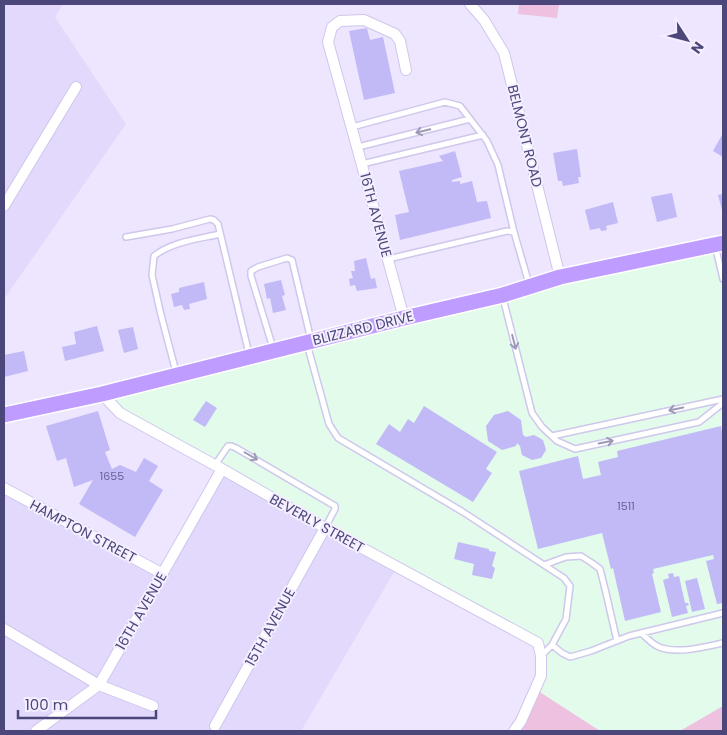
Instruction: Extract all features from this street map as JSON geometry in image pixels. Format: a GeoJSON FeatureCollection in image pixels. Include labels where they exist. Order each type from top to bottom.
{"type":"FeatureCollection","features":[{"type":"Feature","properties":{"kind":"main road","name":"BLIZZARD DRIVE"},"geometry":{"type":"LineString","coordinates":[[4,415],[102,394],[503,295],[560,277],[719,244]]}},
{"type":"Feature","properties":{"kind":"street","name":"BELMONT ROAD"},"geometry":{"type":"LineString","coordinates":[[470,4],[484,20],[504,53],[560,277]]}},
{"type":"Feature","properties":{"kind":"street","name":"16TH AVENUE"},"geometry":{"type":"LineString","coordinates":[[404,318],[328,42],[332,27],[340,21],[364,20],[395,34],[400,41],[406,70]]}},
{"type":"Feature","properties":{"kind":"street"},"geometry":{"type":"LineString","coordinates":[[4,206],[76,87]]}},
{"type":"Feature","properties":{"kind":"street","name":"BEVERLY STREET"},"geometry":{"type":"LineString","coordinates":[[102,394],[120,413],[325,528],[538,643],[541,656]]}},
{"type":"Feature","properties":{"kind":"street","name":"16TH AVENUE"},"geometry":{"type":"LineString","coordinates":[[36,731],[99,685],[163,574],[219,467]]}},
{"type":"Feature","properties":{"kind":"street","name":"HAMPTON STREET"},"geometry":{"type":"LineString","coordinates":[[4,488],[163,574]]}},
{"type":"Feature","properties":{"kind":"street","name":"15TH AVENUE"},"geometry":{"type":"LineString","coordinates":[[215,726],[325,528]]}},
{"type":"Feature","properties":{"kind":"street"},"geometry":{"type":"LineString","coordinates":[[4,629],[99,685],[153,706]]}},
{"type":"Feature","properties":{"kind":"street"},"geometry":{"type":"LineString","coordinates":[[515,731],[541,676],[541,656]]}},
{"type":"Feature","properties":{"kind":"lane"},"geometry":{"type":"LineString","coordinates":[[352,127],[445,102],[460,106],[487,141],[498,165],[514,232],[530,287]]}},
{"type":"Feature","properties":{"kind":"lane"},"geometry":{"type":"LineString","coordinates":[[358,147],[470,120]]}},
{"type":"Feature","properties":{"kind":"lane"},"geometry":{"type":"LineString","coordinates":[[362,164],[483,135]]}},
{"type":"Feature","properties":{"kind":"lane"},"geometry":{"type":"LineString","coordinates":[[126,237],[172,229],[210,219],[214,220],[218,224],[250,357]]}},
{"type":"Feature","properties":{"kind":"lane"},"geometry":{"type":"LineString","coordinates":[[388,259],[507,231],[514,232]]}},
{"type":"Feature","properties":{"kind":"lane"},"geometry":{"type":"LineString","coordinates":[[176,375],[152,275],[154,256],[162,250],[188,241],[220,234]]}},
{"type":"Feature","properties":{"kind":"lane"},"geometry":{"type":"LineString","coordinates":[[719,244],[723,279]]}},
{"type":"Feature","properties":{"kind":"lane"},"geometry":{"type":"LineString","coordinates":[[274,351],[251,271],[287,258],[292,260],[329,424],[338,438],[463,512],[564,578],[570,586],[566,620],[552,645],[541,656]]}},
{"type":"Feature","properties":{"kind":"lane"},"geometry":{"type":"LineString","coordinates":[[503,295],[532,413],[542,427],[557,441],[575,449],[699,422],[723,403]]}},
{"type":"Feature","properties":{"kind":"lane"},"geometry":{"type":"LineString","coordinates":[[552,436],[723,399]]}},
{"type":"Feature","properties":{"kind":"lane"},"geometry":{"type":"LineString","coordinates":[[219,467],[228,446],[231,446],[332,504],[335,506],[335,509],[325,528]]}},
{"type":"Feature","properties":{"kind":"lane"},"geometry":{"type":"LineString","coordinates":[[544,565],[566,557],[581,556],[600,569],[617,641]]}},
{"type":"Feature","properties":{"kind":"lane"},"geometry":{"type":"LineString","coordinates":[[552,645],[570,658],[617,641],[723,613]]}},
{"type":"Feature","properties":{"kind":"lane"},"geometry":{"type":"LineString","coordinates":[[641,634],[658,646],[675,651],[723,643]]}},
{"type":"Feature","properties":{"kind":"shaded area"},"geometry":{"type":"Polygon","coordinates":[[[4,4],[63,4],[55,17],[126,124],[4,299],[4,4]]]}},
{"type":"Feature","properties":{"kind":"shaded area"},"geometry":{"type":"Polygon","coordinates":[[[519,4],[559,4],[557,18],[518,14],[519,4]]]}},
{"type":"Feature","properties":{"kind":"shaded area"},"geometry":{"type":"Polygon","coordinates":[[[723,244],[723,731],[600,731],[535,689],[541,676],[538,643],[120,413],[102,394],[723,244]]]}},
{"type":"Feature","properties":{"kind":"shaded area"},"geometry":{"type":"Polygon","coordinates":[[[222,469],[397,567],[301,731],[4,731],[4,488],[163,574],[222,469]]]}},
{"type":"Feature","properties":{"kind":"shaded area"},"geometry":{"type":"Polygon","coordinates":[[[535,689],[600,731],[514,731],[535,689]]]}},
{"type":"Feature","properties":{"kind":"shaded area"},"geometry":{"type":"Polygon","coordinates":[[[723,706],[723,731],[680,731],[723,706]]]}},
{"type":"Feature","properties":{"kind":"building"},"geometry":{"type":"Polygon","coordinates":[[[367,28],[370,40],[383,37],[395,93],[364,100],[349,31],[367,28]]]}},
{"type":"Feature","properties":{"kind":"building"},"geometry":{"type":"Polygon","coordinates":[[[723,133],[723,157],[713,151],[723,133]]]}},
{"type":"Feature","properties":{"kind":"building"},"geometry":{"type":"Polygon","coordinates":[[[577,149],[581,177],[578,177],[579,183],[563,186],[562,181],[558,181],[553,153],[577,149]]]}},
{"type":"Feature","properties":{"kind":"building"},"geometry":{"type":"Polygon","coordinates":[[[455,151],[462,177],[452,180],[452,182],[460,181],[460,184],[472,181],[477,202],[487,201],[491,218],[400,240],[395,215],[409,212],[399,171],[443,161],[439,156],[455,151]]]}},
{"type":"Feature","properties":{"kind":"building"},"geometry":{"type":"Polygon","coordinates":[[[672,193],[677,217],[657,222],[651,197],[672,193]]]}},
{"type":"Feature","properties":{"kind":"building"},"geometry":{"type":"Polygon","coordinates":[[[723,194],[723,209],[722,210],[718,195],[723,194]]]}},
{"type":"Feature","properties":{"kind":"building"},"geometry":{"type":"Polygon","coordinates":[[[613,202],[618,223],[606,226],[607,230],[601,231],[600,228],[590,230],[585,210],[613,202]]]}},
{"type":"Feature","properties":{"kind":"building"},"geometry":{"type":"Polygon","coordinates":[[[366,258],[371,279],[375,278],[377,288],[357,291],[355,285],[350,286],[349,279],[353,278],[351,271],[355,271],[354,261],[366,258]]]}},
{"type":"Feature","properties":{"kind":"building"},"geometry":{"type":"Polygon","coordinates":[[[281,280],[285,295],[282,296],[286,310],[273,313],[270,298],[267,299],[264,284],[281,280]]]}},
{"type":"Feature","properties":{"kind":"building"},"geometry":{"type":"Polygon","coordinates":[[[204,282],[207,299],[189,304],[190,309],[184,310],[182,305],[174,307],[171,294],[179,292],[179,288],[204,282]]]}},
{"type":"Feature","properties":{"kind":"building"},"geometry":{"type":"Polygon","coordinates":[[[97,326],[104,351],[65,361],[62,347],[76,344],[74,332],[97,326]]]}},
{"type":"Feature","properties":{"kind":"building"},"geometry":{"type":"Polygon","coordinates":[[[133,327],[138,349],[124,353],[118,330],[133,327]]]}},
{"type":"Feature","properties":{"kind":"building"},"geometry":{"type":"Polygon","coordinates":[[[24,351],[28,371],[4,377],[4,355],[24,351]]]}},
{"type":"Feature","properties":{"kind":"building"},"geometry":{"type":"Polygon","coordinates":[[[206,401],[217,408],[205,427],[193,420],[206,401]]]}},
{"type":"Feature","properties":{"kind":"building"},"geometry":{"type":"Polygon","coordinates":[[[424,406],[497,452],[486,469],[492,473],[473,502],[376,444],[389,424],[400,432],[408,419],[414,423],[424,406]]]}},
{"type":"Feature","properties":{"kind":"building"},"geometry":{"type":"Polygon","coordinates":[[[98,411],[110,450],[105,452],[112,469],[120,465],[136,472],[144,458],[158,466],[149,481],[163,490],[135,537],[79,504],[93,480],[74,487],[66,458],[57,461],[46,426],[98,411]]]}},
{"type":"Feature","properties":{"kind":"building"},"geometry":{"type":"Polygon","coordinates":[[[508,411],[521,420],[523,435],[526,437],[534,435],[543,440],[546,450],[541,458],[532,460],[522,455],[520,446],[517,443],[516,446],[502,450],[488,441],[486,426],[494,415],[508,411]]]}},
{"type":"Feature","properties":{"kind":"building"},"geometry":{"type":"Polygon","coordinates":[[[721,426],[723,438],[723,603],[717,604],[706,561],[714,559],[713,555],[653,569],[654,573],[652,574],[661,612],[625,621],[613,568],[611,569],[602,533],[538,549],[519,471],[578,456],[583,479],[601,475],[598,462],[618,457],[617,451],[721,426]]]}},
{"type":"Feature","properties":{"kind":"building"},"geometry":{"type":"Polygon","coordinates":[[[458,542],[496,552],[492,566],[495,568],[492,579],[472,575],[474,564],[454,559],[458,542]]]}},
{"type":"Feature","properties":{"kind":"building"},"geometry":{"type":"Polygon","coordinates":[[[673,573],[674,577],[679,576],[685,603],[689,605],[686,606],[688,613],[672,617],[663,580],[669,578],[668,574],[673,573]]]}},
{"type":"Feature","properties":{"kind":"building"},"geometry":{"type":"Polygon","coordinates":[[[697,578],[705,609],[692,612],[685,581],[697,578]]]}}]}
